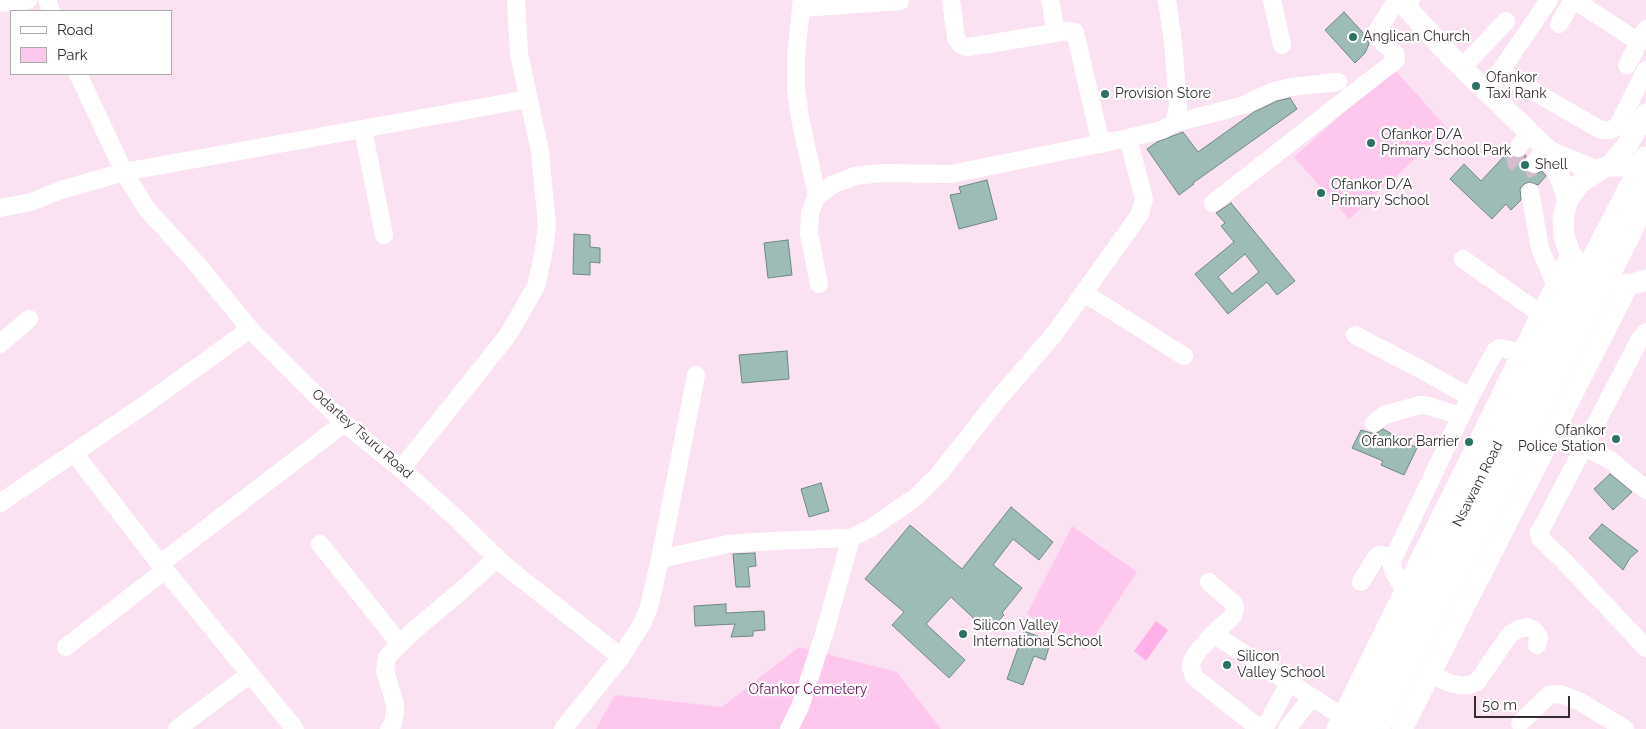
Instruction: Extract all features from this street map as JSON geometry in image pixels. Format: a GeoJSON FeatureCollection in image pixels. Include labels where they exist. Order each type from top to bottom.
{"type":"FeatureCollection","features":[{"type":"Feature","properties":{"kind":"highway","name":"Nsawam Road"},"geometry":{"type":"LineString","coordinates":[[1344,725],[1646,159]]}},
{"type":"Feature","properties":{"kind":"highway","name":"Nsawam Road"},"geometry":{"type":"LineString","coordinates":[[1376,729],[1646,199]]}},
{"type":"Feature","properties":{"kind":"main road"},"geometry":{"type":"LineString","coordinates":[[1402,2],[1450,56],[1487,91],[1524,140],[1544,155],[1603,169],[1635,166],[1646,171]]}},
{"type":"Feature","properties":{"kind":"main road"},"geometry":{"type":"LineString","coordinates":[[1402,729],[1554,432],[1637,282],[1605,282],[1586,272],[1571,255],[1564,237],[1563,218],[1568,200],[1580,183],[1603,169],[1627,144],[1646,114]]}},
{"type":"Feature","properties":{"kind":"main road"},"geometry":{"type":"LineString","coordinates":[[1544,155],[1568,200]]}},
{"type":"Feature","properties":{"kind":"main road"},"geometry":{"type":"LineString","coordinates":[[1344,725],[1406,591],[1571,255]]}},
{"type":"Feature","properties":{"kind":"street"},"geometry":{"type":"LineString","coordinates":[[0,3],[28,0]]}},
{"type":"Feature","properties":{"kind":"street"},"geometry":{"type":"LineString","coordinates":[[401,468],[508,334],[536,286],[547,226],[540,151],[519,54],[516,0]]}},
{"type":"Feature","properties":{"kind":"street"},"geometry":{"type":"LineString","coordinates":[[950,0],[956,38],[961,45],[968,47],[1068,31],[1075,32],[1101,144]]}},
{"type":"Feature","properties":{"kind":"street"},"geometry":{"type":"LineString","coordinates":[[1050,0],[1056,33]]}},
{"type":"Feature","properties":{"kind":"street"},"geometry":{"type":"LineString","coordinates":[[1167,0],[1173,42],[1178,107],[1174,123]]}},
{"type":"Feature","properties":{"kind":"street"},"geometry":{"type":"LineString","coordinates":[[1272,0],[1282,45]]}},
{"type":"Feature","properties":{"kind":"street"},"geometry":{"type":"LineString","coordinates":[[1487,91],[1550,0]]}},
{"type":"Feature","properties":{"kind":"street"},"geometry":{"type":"LineString","coordinates":[[1559,24],[1574,0],[1643,36],[1627,65]]}},
{"type":"Feature","properties":{"kind":"street"},"geometry":{"type":"LineString","coordinates":[[817,196],[800,118],[796,89],[796,56],[802,4],[900,1]]}},
{"type":"Feature","properties":{"kind":"street"},"geometry":{"type":"LineString","coordinates":[[1213,203],[1396,60],[1396,55],[1378,38],[1376,33],[1402,2]]}},
{"type":"Feature","properties":{"kind":"street"},"geometry":{"type":"LineString","coordinates":[[1462,68],[1506,21]]}},
{"type":"Feature","properties":{"kind":"street"},"geometry":{"type":"LineString","coordinates":[[1500,72],[1601,130],[1610,130],[1617,127],[1646,70]]}},
{"type":"Feature","properties":{"kind":"street","name":"Odartey Tsuru Road"},"geometry":{"type":"LineString","coordinates":[[78,75],[124,172],[146,208],[196,263],[250,329],[344,423],[401,468],[497,558],[621,657]]}},
{"type":"Feature","properties":{"kind":"street"},"geometry":{"type":"LineString","coordinates":[[819,284],[810,234],[810,212],[817,196],[832,185],[855,176],[883,173],[951,174],[1162,130],[1174,123],[1226,110],[1274,91],[1291,87],[1338,82]]}},
{"type":"Feature","properties":{"kind":"street"},"geometry":{"type":"LineString","coordinates":[[0,208],[31,202],[61,190],[124,172],[528,99]]}},
{"type":"Feature","properties":{"kind":"street"},"geometry":{"type":"LineString","coordinates":[[363,129],[384,234]]}},
{"type":"Feature","properties":{"kind":"street"},"geometry":{"type":"LineString","coordinates":[[660,559],[728,544],[772,540],[851,538],[871,528],[916,497],[939,474],[998,399],[1055,333],[1140,214],[1144,199],[1128,138]]}},
{"type":"Feature","properties":{"kind":"street"},"geometry":{"type":"LineString","coordinates":[[1530,192],[1540,248],[1556,286]]}},
{"type":"Feature","properties":{"kind":"street"},"geometry":{"type":"LineString","coordinates":[[1463,259],[1542,316]]}},
{"type":"Feature","properties":{"kind":"street"},"geometry":{"type":"LineString","coordinates":[[1084,293],[1184,356]]}},
{"type":"Feature","properties":{"kind":"street"},"geometry":{"type":"LineString","coordinates":[[0,344],[29,319]]}},
{"type":"Feature","properties":{"kind":"street"},"geometry":{"type":"LineString","coordinates":[[0,503],[250,329]]}},
{"type":"Feature","properties":{"kind":"street"},"geometry":{"type":"LineString","coordinates":[[1646,332],[1640,339],[1539,533],[1540,538],[1646,648]]}},
{"type":"Feature","properties":{"kind":"street"},"geometry":{"type":"LineString","coordinates":[[1355,334],[1470,397]]}},
{"type":"Feature","properties":{"kind":"street"},"geometry":{"type":"LineString","coordinates":[[1406,591],[1395,575],[1392,566],[1394,557],[1460,416],[1494,352],[1500,348],[1523,353]]}},
{"type":"Feature","properties":{"kind":"street"},"geometry":{"type":"LineString","coordinates":[[563,729],[621,657],[643,622],[649,607],[696,375]]}},
{"type":"Feature","properties":{"kind":"street"},"geometry":{"type":"LineString","coordinates":[[1374,422],[1384,415],[1420,405],[1460,416]]}},
{"type":"Feature","properties":{"kind":"street"},"geometry":{"type":"LineString","coordinates":[[66,647],[344,423]]}},
{"type":"Feature","properties":{"kind":"street"},"geometry":{"type":"LineString","coordinates":[[1554,432],[1610,460],[1646,490]]}},
{"type":"Feature","properties":{"kind":"street"},"geometry":{"type":"LineString","coordinates":[[74,453],[163,567],[295,729]]}},
{"type":"Feature","properties":{"kind":"street"},"geometry":{"type":"LineString","coordinates":[[789,729],[800,707],[825,631],[851,538]]}},
{"type":"Feature","properties":{"kind":"street"},"geometry":{"type":"LineString","coordinates":[[320,544],[400,644]]}},
{"type":"Feature","properties":{"kind":"street"},"geometry":{"type":"LineString","coordinates":[[1361,582],[1379,555],[1394,557]]}},
{"type":"Feature","properties":{"kind":"street"},"geometry":{"type":"LineString","coordinates":[[389,729],[393,723],[395,704],[385,671],[387,657],[412,632],[497,558]]}},
{"type":"Feature","properties":{"kind":"street"},"geometry":{"type":"LineString","coordinates":[[1209,582],[1234,604],[1235,608],[1233,616],[1213,634],[1192,661],[1194,677],[1255,725],[1262,726],[1268,722],[1289,682]]}},
{"type":"Feature","properties":{"kind":"street"},"geometry":{"type":"LineString","coordinates":[[1430,674],[1450,683],[1470,685],[1476,682],[1510,634],[1518,629],[1527,627],[1534,630],[1538,637],[1537,645]]}},
{"type":"Feature","properties":{"kind":"street"},"geometry":{"type":"LineString","coordinates":[[1213,634],[1312,697],[1344,725]]}},
{"type":"Feature","properties":{"kind":"street"},"geometry":{"type":"LineString","coordinates":[[177,729],[250,674]]}},
{"type":"Feature","properties":{"kind":"street"},"geometry":{"type":"LineString","coordinates":[[1520,723],[1549,695],[1560,694],[1579,701],[1625,729]]}},
{"type":"Feature","properties":{"kind":"street"},"geometry":{"type":"LineString","coordinates":[[1287,729],[1312,697]]}},
{"type":"Feature","properties":{"kind":"green space","name":"Ofankor D/A Primary School Park"},"geometry":{"type":"Polygon","coordinates":[[[1393,68],[1448,129],[1349,219],[1294,157],[1393,68]]]}},
{"type":"Feature","properties":{"kind":"green space"},"geometry":{"type":"Polygon","coordinates":[[[1072,526],[1137,572],[1085,651],[1027,614],[1072,526]]]}},
{"type":"Feature","properties":{"kind":"green space","name":"Ofankor Cemetery"},"geometry":{"type":"Polygon","coordinates":[[[799,647],[897,672],[941,729],[596,729],[615,695],[722,707],[799,647]]]}},
{"type":"Feature","properties":{"kind":"shaded area"},"geometry":{"type":"Polygon","coordinates":[[[1156,621],[1168,630],[1146,661],[1134,651],[1156,621]]]}},
{"type":"Feature","properties":{"kind":"building"},"geometry":{"type":"Polygon","coordinates":[[[1344,12],[1366,36],[1369,44],[1365,53],[1355,63],[1325,30],[1344,12]]]}},
{"type":"Feature","properties":{"kind":"building"},"geometry":{"type":"Polygon","coordinates":[[[1290,98],[1297,109],[1179,195],[1147,149],[1157,142],[1183,132],[1198,152],[1254,112],[1277,101],[1290,98]]]}},
{"type":"Feature","properties":{"kind":"building"},"geometry":{"type":"Polygon","coordinates":[[[1508,152],[1516,158],[1522,158],[1526,155],[1523,163],[1527,172],[1533,175],[1542,171],[1546,176],[1538,185],[1529,182],[1524,184],[1520,189],[1521,200],[1511,210],[1506,204],[1492,219],[1450,179],[1464,164],[1481,181],[1508,152]]]}},
{"type":"Feature","properties":{"kind":"building"},"geometry":{"type":"Polygon","coordinates":[[[987,180],[997,219],[959,229],[950,195],[961,193],[959,187],[987,180]]]}},
{"type":"Feature","properties":{"kind":"building"},"geometry":{"type":"Polygon","coordinates":[[[1231,203],[1295,281],[1277,295],[1267,282],[1228,314],[1195,274],[1234,242],[1221,226],[1225,223],[1216,213],[1231,203]],[[1245,254],[1218,277],[1232,294],[1259,272],[1245,254]]]}},
{"type":"Feature","properties":{"kind":"building"},"geometry":{"type":"Polygon","coordinates":[[[574,234],[590,235],[590,247],[600,248],[600,263],[590,262],[590,275],[573,274],[574,234]]]}},
{"type":"Feature","properties":{"kind":"building"},"geometry":{"type":"Polygon","coordinates":[[[788,240],[792,275],[768,278],[764,243],[788,240]]]}},
{"type":"Feature","properties":{"kind":"building"},"geometry":{"type":"Polygon","coordinates":[[[787,351],[789,379],[742,383],[739,355],[787,351]]]}},
{"type":"Feature","properties":{"kind":"building"},"geometry":{"type":"Polygon","coordinates":[[[1383,429],[1417,448],[1404,475],[1381,465],[1383,461],[1352,448],[1361,430],[1375,434],[1383,429]]]}},
{"type":"Feature","properties":{"kind":"building"},"geometry":{"type":"Polygon","coordinates":[[[1610,474],[1632,492],[1613,510],[1594,489],[1610,474]]]}},
{"type":"Feature","properties":{"kind":"building"},"geometry":{"type":"Polygon","coordinates":[[[821,483],[829,511],[809,517],[801,489],[821,483]]]}},
{"type":"Feature","properties":{"kind":"building"},"geometry":{"type":"Polygon","coordinates":[[[1011,507],[1053,542],[1039,560],[1013,539],[993,565],[1022,588],[1002,613],[1004,615],[988,632],[951,597],[926,624],[965,660],[949,678],[892,625],[904,612],[865,579],[910,525],[962,569],[1011,507]]]}},
{"type":"Feature","properties":{"kind":"building"},"geometry":{"type":"Polygon","coordinates":[[[1602,524],[1638,551],[1630,558],[1623,570],[1589,538],[1602,524]]]}},
{"type":"Feature","properties":{"kind":"building"},"geometry":{"type":"Polygon","coordinates":[[[755,553],[756,566],[748,567],[750,587],[736,587],[733,554],[755,553]]]}},
{"type":"Feature","properties":{"kind":"building"},"geometry":{"type":"Polygon","coordinates":[[[726,604],[726,613],[764,611],[765,630],[753,631],[753,636],[731,637],[735,624],[695,626],[694,606],[726,604]]]}},
{"type":"Feature","properties":{"kind":"building"},"geometry":{"type":"Polygon","coordinates":[[[1024,631],[1051,641],[1045,660],[1034,656],[1023,685],[1007,679],[1024,631]]]}},
{"type":"Feature","properties":{"kind":"tunnel"},"geometry":{"type":"LineString","coordinates":[[1518,148],[1515,155],[1516,162],[1524,170],[1534,164]]}},
{"type":"Feature","properties":{"kind":"place","name":"Anglican Church"},"geometry":{"type":"Point","coordinates":[1353,37]}},
{"type":"Feature","properties":{"kind":"place","name":"Ofankor Taxi Rank"},"geometry":{"type":"Point","coordinates":[1476,86]}},
{"type":"Feature","properties":{"kind":"place","name":"Provision Store"},"geometry":{"type":"Point","coordinates":[1105,94]}},
{"type":"Feature","properties":{"kind":"place","name":"Ofankor D/A Primary School Park"},"geometry":{"type":"Point","coordinates":[1371,143]}},
{"type":"Feature","properties":{"kind":"place","name":"Shell"},"geometry":{"type":"Point","coordinates":[1525,165]}},
{"type":"Feature","properties":{"kind":"place","name":"Ofankor D/A Primary School"},"geometry":{"type":"Point","coordinates":[1321,193]}},
{"type":"Feature","properties":{"kind":"place","name":"Ofankor Police Station"},"geometry":{"type":"Point","coordinates":[1616,439]}},
{"type":"Feature","properties":{"kind":"place","name":"Ofankor Barrier"},"geometry":{"type":"Point","coordinates":[1469,442]}},
{"type":"Feature","properties":{"kind":"place","name":"Silicon Valley International School"},"geometry":{"type":"Point","coordinates":[963,634]}},
{"type":"Feature","properties":{"kind":"place","name":"Silicon Valley School"},"geometry":{"type":"Point","coordinates":[1227,665]}}]}
